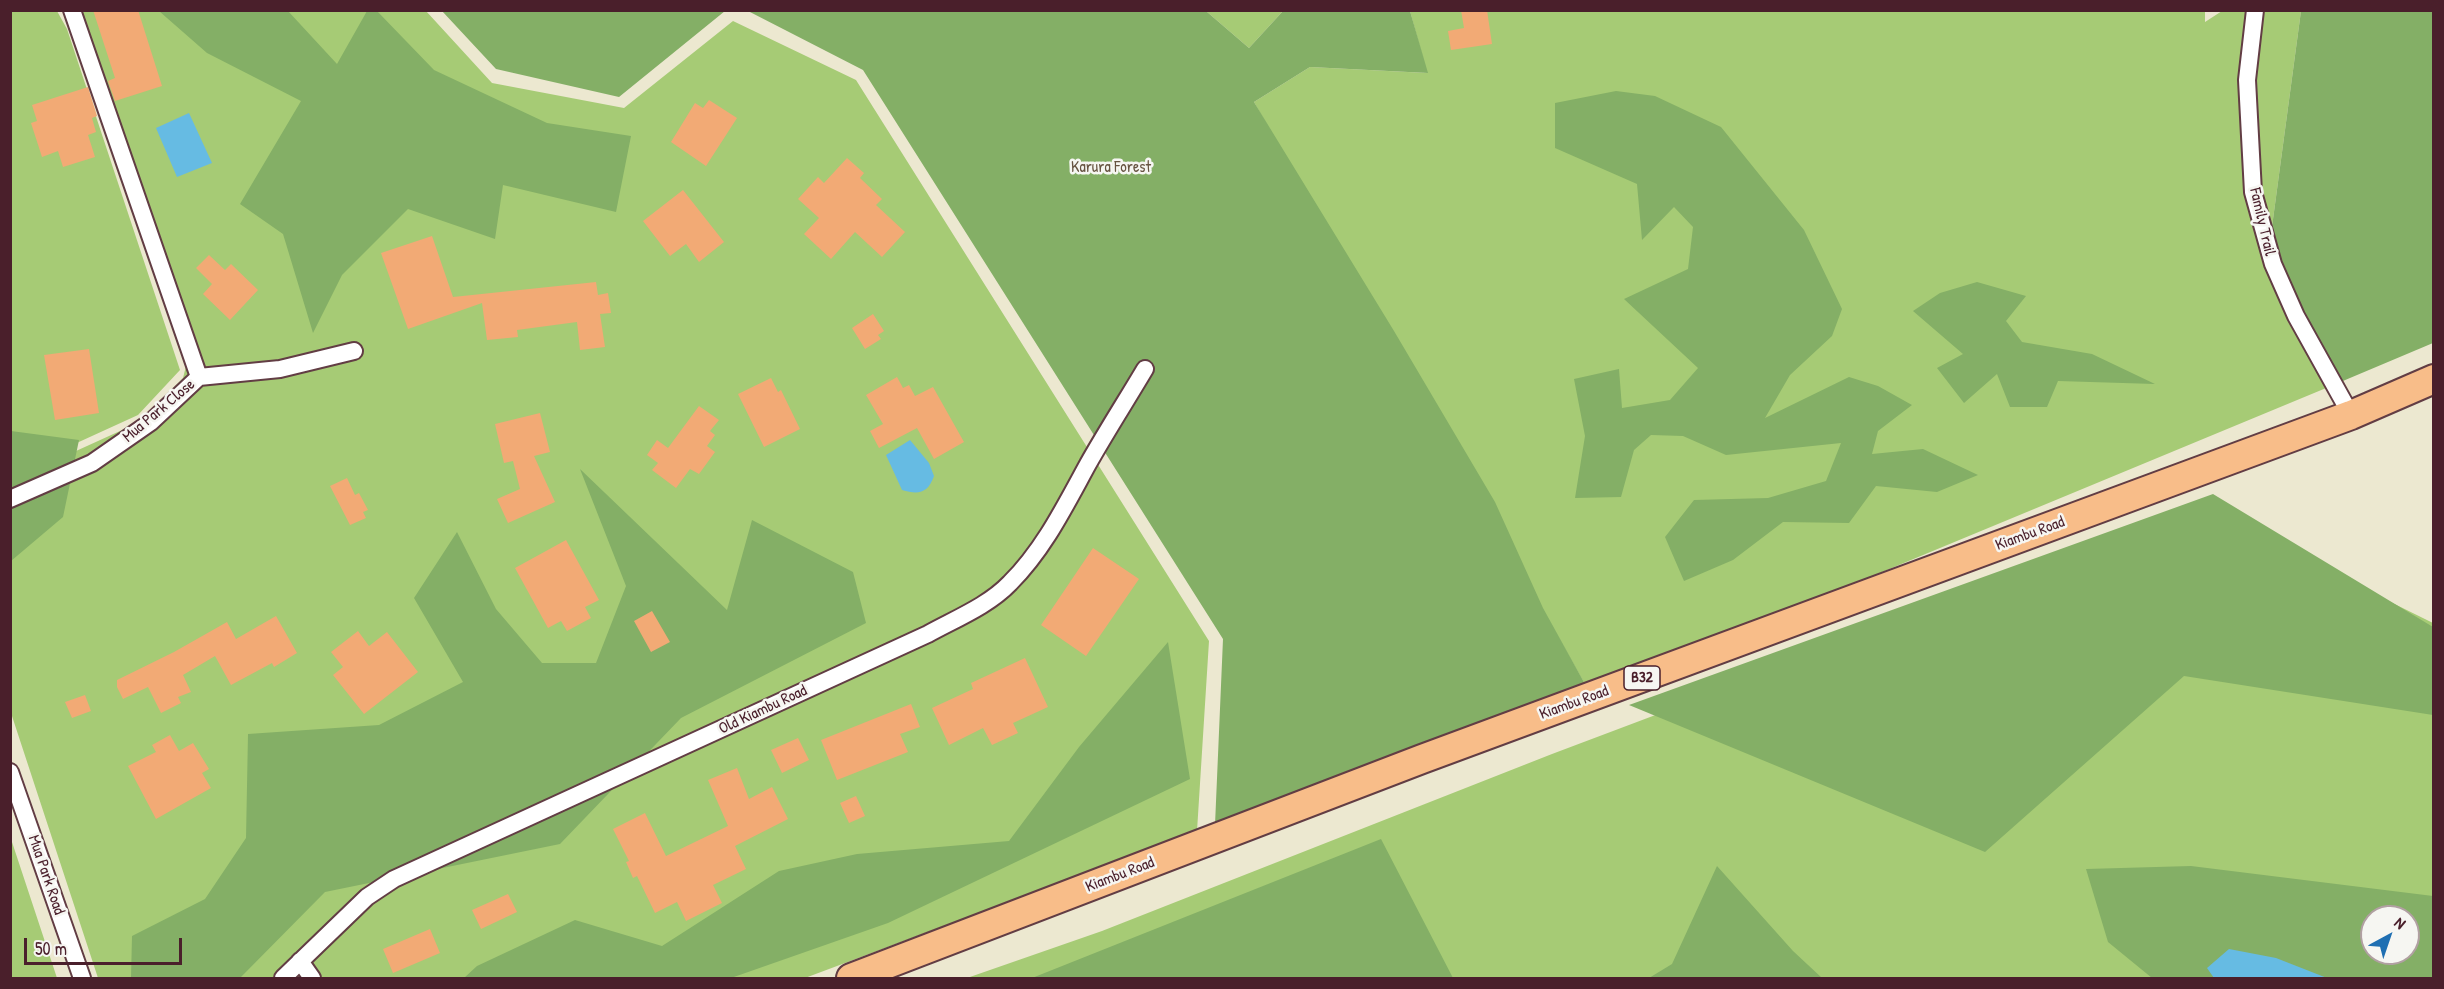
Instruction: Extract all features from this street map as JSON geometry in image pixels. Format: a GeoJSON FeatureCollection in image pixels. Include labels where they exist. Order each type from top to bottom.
{"type":"FeatureCollection","features":[{"type":"Feature","properties":{"kind":"highway","name":"Kiambu Road"},"geometry":{"type":"LineString","coordinates":[[851,978],[1422,759],[2351,415],[2433,379]]}},
{"type":"Feature","properties":{"kind":"street"},"geometry":{"type":"LineString","coordinates":[[72,10],[199,377]]}},
{"type":"Feature","properties":{"kind":"street","name":"Family Trail"},"geometry":{"type":"LineString","coordinates":[[2255,10],[2247,80],[2253,192],[2272,264],[2296,316],[2351,415]]}},
{"type":"Feature","properties":{"kind":"street","name":"Mua Park Close"},"geometry":{"type":"LineString","coordinates":[[10,499],[92,463],[151,422],[199,377],[280,369],[354,351]]}},
{"type":"Feature","properties":{"kind":"street","name":"Old Kiambu Road"},"geometry":{"type":"LineString","coordinates":[[300,961],[367,897],[394,879],[928,634],[990,599],[1009,585],[1029,562],[1059,520],[1089,463],[1145,369]]}},
{"type":"Feature","properties":{"kind":"street","name":"Mua Park Road"},"geometry":{"type":"LineString","coordinates":[[10,772],[82,978]]}},
{"type":"Feature","properties":{"kind":"street"},"geometry":{"type":"LineString","coordinates":[[283,978],[300,961],[312,978]]}},
{"type":"Feature","properties":{"kind":"green space"},"geometry":{"type":"Polygon","coordinates":[[[2205,10],[2205,22],[2222,11],[2301,11],[2269,249],[2331,386],[1590,693],[1254,102],[1310,67],[1427,73],[1410,11],[2205,10]]]}},
{"type":"Feature","properties":{"kind":"green space"},"geometry":{"type":"Polygon","coordinates":[[[10,11],[57,11],[67,29],[180,370],[138,415],[11,473],[10,11]]]}},
{"type":"Feature","properties":{"kind":"green space"},"geometry":{"type":"Polygon","coordinates":[[[63,11],[426,11],[492,83],[624,108],[733,21],[856,80],[1209,641],[1197,831],[805,978],[98,978],[11,713],[10,481],[142,421],[183,378],[186,366],[73,32],[63,11]]]}},
{"type":"Feature","properties":{"kind":"green space"},"geometry":{"type":"Polygon","coordinates":[[[159,11],[288,11],[337,64],[367,11],[377,11],[434,70],[547,123],[631,136],[616,212],[503,185],[495,239],[408,209],[342,275],[313,333],[283,234],[240,204],[301,101],[207,53],[159,11]]]}},
{"type":"Feature","properties":{"kind":"green space"},"geometry":{"type":"Polygon","coordinates":[[[442,11],[725,11],[619,97],[496,69],[442,11]]]}},
{"type":"Feature","properties":{"kind":"green space","name":"Karura Forest"},"geometry":{"type":"Polygon","coordinates":[[[748,11],[1206,11],[1249,48],[1283,11],[1410,11],[1428,73],[1310,67],[1254,102],[1495,502],[1543,608],[1590,693],[1214,848],[1223,639],[863,70],[748,11]]]}},
{"type":"Feature","properties":{"kind":"green space"},"geometry":{"type":"Polygon","coordinates":[[[1206,11],[1283,11],[1249,48],[1206,11]]]}},
{"type":"Feature","properties":{"kind":"green space"},"geometry":{"type":"Polygon","coordinates":[[[2301,11],[2433,11],[2433,343],[2331,386],[2269,249],[2301,11]]]}},
{"type":"Feature","properties":{"kind":"green space"},"geometry":{"type":"Polygon","coordinates":[[[1616,91],[1655,96],[1721,127],[1804,230],[1842,309],[1832,336],[1790,375],[1765,418],[1849,377],[1878,386],[1912,405],[1878,431],[1872,454],[1923,449],[1978,475],[1937,492],[1876,486],[1849,523],[1783,522],[1733,560],[1684,581],[1665,537],[1694,500],[1768,498],[1826,481],[1841,443],[1726,455],[1683,436],[1651,435],[1634,450],[1621,497],[1575,498],[1585,436],[1574,379],[1619,369],[1622,408],[1670,400],[1698,368],[1624,299],[1688,269],[1693,227],[1674,207],[1642,240],[1637,184],[1555,148],[1555,103],[1616,91]]]}},
{"type":"Feature","properties":{"kind":"green space"},"geometry":{"type":"Polygon","coordinates":[[[1977,282],[2026,296],[2006,321],[2022,342],[2092,354],[2155,384],[2058,381],[2047,407],[2010,407],[1997,374],[1964,403],[1937,368],[1963,354],[1913,311],[1940,293],[1977,282]]]}},
{"type":"Feature","properties":{"kind":"green space"},"geometry":{"type":"Polygon","coordinates":[[[11,431],[79,440],[63,517],[11,561],[11,431]]]}},
{"type":"Feature","properties":{"kind":"green space"},"geometry":{"type":"Polygon","coordinates":[[[580,469],[727,610],[752,520],[853,572],[866,623],[681,718],[560,844],[325,892],[240,978],[131,978],[132,936],[205,899],[246,838],[248,734],[379,725],[463,682],[414,598],[457,532],[496,609],[542,663],[596,663],[626,586],[580,469]]]}},
{"type":"Feature","properties":{"kind":"green space"},"geometry":{"type":"Polygon","coordinates":[[[2213,494],[2433,627],[2433,715],[2184,676],[1985,852],[1629,705],[2213,494]]]}},
{"type":"Feature","properties":{"kind":"green space"},"geometry":{"type":"Polygon","coordinates":[[[2202,509],[2433,623],[2433,978],[967,978],[1102,931],[1552,754],[2202,509]]]}},
{"type":"Feature","properties":{"kind":"green space"},"geometry":{"type":"Polygon","coordinates":[[[1168,642],[1190,779],[888,923],[731,978],[464,978],[477,966],[575,920],[662,946],[779,871],[857,854],[1009,841],[1079,747],[1168,642]]]}},
{"type":"Feature","properties":{"kind":"green space"},"geometry":{"type":"Polygon","coordinates":[[[11,839],[57,978],[11,978],[11,839]]]}},
{"type":"Feature","properties":{"kind":"green space"},"geometry":{"type":"Polygon","coordinates":[[[1381,839],[1453,978],[1032,978],[1381,839]]]}},
{"type":"Feature","properties":{"kind":"green space"},"geometry":{"type":"Polygon","coordinates":[[[1717,866],[1793,951],[1822,978],[1649,978],[1672,964],[1717,866]]]}},
{"type":"Feature","properties":{"kind":"green space"},"geometry":{"type":"Polygon","coordinates":[[[2191,866],[2433,896],[2433,978],[2152,978],[2108,942],[2086,869],[2191,866]]]}},
{"type":"Feature","properties":{"kind":"water"},"geometry":{"type":"Polygon","coordinates":[[[189,113],[212,163],[177,177],[156,128],[189,113]]]}},
{"type":"Feature","properties":{"kind":"water"},"geometry":{"type":"Polygon","coordinates":[[[910,440],[929,463],[934,476],[926,489],[918,492],[902,490],[886,455],[910,440]]]}},
{"type":"Feature","properties":{"kind":"water"},"geometry":{"type":"Polygon","coordinates":[[[2229,949],[2276,958],[2327,978],[2214,978],[2207,968],[2229,949]]]}},
{"type":"Feature","properties":{"kind":"building"},"geometry":{"type":"Polygon","coordinates":[[[93,10],[138,10],[162,86],[115,101],[108,81],[115,78],[93,10]]]}},
{"type":"Feature","properties":{"kind":"building"},"geometry":{"type":"Polygon","coordinates":[[[1461,10],[1487,10],[1492,44],[1451,50],[1448,31],[1464,28],[1461,10]]]}},
{"type":"Feature","properties":{"kind":"building"},"geometry":{"type":"Polygon","coordinates":[[[88,87],[97,116],[92,118],[96,132],[88,135],[95,157],[63,167],[58,151],[42,157],[31,123],[37,121],[32,105],[88,87]]]}},
{"type":"Feature","properties":{"kind":"building"},"geometry":{"type":"Polygon","coordinates":[[[709,100],[737,118],[706,166],[671,142],[695,103],[703,108],[709,100]]]}},
{"type":"Feature","properties":{"kind":"building"},"geometry":{"type":"Polygon","coordinates":[[[847,158],[864,173],[860,178],[882,199],[876,205],[905,232],[882,257],[855,232],[831,259],[804,234],[819,218],[798,199],[818,177],[824,183],[847,158]]]}},
{"type":"Feature","properties":{"kind":"building"},"geometry":{"type":"Polygon","coordinates":[[[683,190],[724,242],[699,262],[686,244],[670,256],[643,221],[683,190]]]}},
{"type":"Feature","properties":{"kind":"building"},"geometry":{"type":"Polygon","coordinates":[[[432,236],[453,297],[596,282],[598,295],[608,293],[611,313],[600,314],[605,347],[580,350],[577,322],[517,330],[518,337],[487,340],[482,303],[408,329],[381,253],[432,236]]]}},
{"type":"Feature","properties":{"kind":"building"},"geometry":{"type":"Polygon","coordinates":[[[209,255],[225,270],[231,264],[258,290],[230,320],[203,294],[212,284],[196,268],[209,255]]]}},
{"type":"Feature","properties":{"kind":"building"},"geometry":{"type":"Polygon","coordinates":[[[873,314],[884,331],[878,335],[881,339],[865,349],[852,328],[873,314]]]}},
{"type":"Feature","properties":{"kind":"building"},"geometry":{"type":"Polygon","coordinates":[[[89,349],[99,413],[55,420],[44,355],[89,349]]]}},
{"type":"Feature","properties":{"kind":"building"},"geometry":{"type":"Polygon","coordinates":[[[897,377],[903,388],[909,385],[915,396],[933,387],[964,442],[934,459],[917,428],[879,448],[870,431],[883,424],[866,395],[897,377]]]}},
{"type":"Feature","properties":{"kind":"building"},"geometry":{"type":"Polygon","coordinates":[[[771,378],[778,392],[781,390],[800,429],[764,447],[738,394],[771,378]]]}},
{"type":"Feature","properties":{"kind":"building"},"geometry":{"type":"Polygon","coordinates":[[[699,406],[719,420],[710,431],[715,435],[707,446],[715,452],[699,474],[690,469],[676,488],[652,470],[658,463],[647,455],[657,440],[668,448],[699,406]]]}},
{"type":"Feature","properties":{"kind":"building"},"geometry":{"type":"Polygon","coordinates":[[[540,413],[550,452],[534,456],[555,502],[508,523],[497,499],[520,489],[513,461],[504,463],[495,424],[540,413]]]}},
{"type":"Feature","properties":{"kind":"building"},"geometry":{"type":"Polygon","coordinates":[[[347,478],[355,495],[359,493],[368,510],[363,512],[366,518],[350,525],[330,486],[347,478]]]}},
{"type":"Feature","properties":{"kind":"building"},"geometry":{"type":"Polygon","coordinates":[[[566,540],[599,600],[585,607],[591,618],[567,631],[561,621],[548,628],[515,568],[566,540]]]}},
{"type":"Feature","properties":{"kind":"building"},"geometry":{"type":"Polygon","coordinates":[[[1093,548],[1139,579],[1086,656],[1041,625],[1093,548]]]}},
{"type":"Feature","properties":{"kind":"building"},"geometry":{"type":"Polygon","coordinates":[[[652,611],[670,642],[651,652],[634,621],[652,611]]]}},
{"type":"Feature","properties":{"kind":"building"},"geometry":{"type":"Polygon","coordinates":[[[276,616],[297,653],[274,667],[272,663],[231,685],[215,656],[183,675],[191,692],[178,697],[181,703],[161,713],[148,687],[123,699],[117,687],[117,680],[174,652],[227,622],[236,639],[276,616]]]}},
{"type":"Feature","properties":{"kind":"building"},"geometry":{"type":"Polygon","coordinates":[[[358,631],[369,646],[387,632],[418,672],[364,714],[333,675],[343,667],[331,652],[358,631]]]}},
{"type":"Feature","properties":{"kind":"building"},"geometry":{"type":"Polygon","coordinates":[[[1025,658],[1048,707],[1013,723],[1018,733],[992,745],[983,728],[949,745],[932,708],[973,689],[971,683],[1025,658]]]}},
{"type":"Feature","properties":{"kind":"building"},"geometry":{"type":"Polygon","coordinates":[[[85,695],[91,711],[72,718],[65,702],[85,695]]]}},
{"type":"Feature","properties":{"kind":"building"},"geometry":{"type":"Polygon","coordinates":[[[911,704],[920,727],[900,734],[908,752],[837,780],[821,740],[911,704]]]}},
{"type":"Feature","properties":{"kind":"building"},"geometry":{"type":"Polygon","coordinates":[[[170,735],[179,751],[193,743],[209,769],[202,773],[211,788],[156,819],[128,766],[156,752],[152,745],[170,735]]]}},
{"type":"Feature","properties":{"kind":"building"},"geometry":{"type":"Polygon","coordinates":[[[798,738],[809,760],[782,773],[771,750],[798,738]]]}},
{"type":"Feature","properties":{"kind":"building"},"geometry":{"type":"Polygon","coordinates":[[[737,768],[749,799],[772,787],[788,819],[735,846],[746,869],[713,885],[722,903],[686,921],[677,902],[655,913],[637,876],[633,878],[626,862],[629,861],[613,829],[645,813],[666,856],[728,826],[708,780],[737,768]]]}},
{"type":"Feature","properties":{"kind":"building"},"geometry":{"type":"Polygon","coordinates":[[[856,796],[865,816],[849,823],[840,803],[856,796]]]}},
{"type":"Feature","properties":{"kind":"building"},"geometry":{"type":"Polygon","coordinates":[[[508,894],[517,912],[481,929],[472,910],[508,894]]]}},
{"type":"Feature","properties":{"kind":"building"},"geometry":{"type":"Polygon","coordinates":[[[430,929],[440,953],[393,973],[383,949],[430,929]]]}}]}
